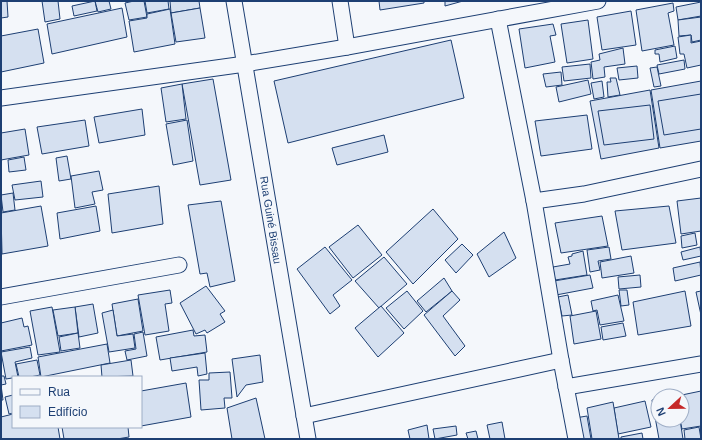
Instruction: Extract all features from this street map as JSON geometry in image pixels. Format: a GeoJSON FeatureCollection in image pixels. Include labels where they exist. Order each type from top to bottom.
{"type":"FeatureCollection","features":[{"type":"Feature","properties":{"kind":"street","name":"Rua Guiné Bissau"},"geometry":{"type":"LineString","coordinates":[[234,1],[308,439]]}},
{"type":"Feature","properties":{"kind":"street"},"geometry":{"type":"LineString","coordinates":[[340,1],[347,47]]}},
{"type":"Feature","properties":{"kind":"street"},"geometry":{"type":"LineString","coordinates":[[1,98],[245,64],[598,1]]}},
{"type":"Feature","properties":{"kind":"street"},"geometry":{"type":"LineString","coordinates":[[498,19],[534,201],[576,439]]}},
{"type":"Feature","properties":{"kind":"street"},"geometry":{"type":"LineString","coordinates":[[534,201],[584,194],[701,170]]}},
{"type":"Feature","properties":{"kind":"street"},"geometry":{"type":"LineString","coordinates":[[1,296],[179,265]]}},
{"type":"Feature","properties":{"kind":"street"},"geometry":{"type":"LineString","coordinates":[[304,416],[561,360]]}},
{"type":"Feature","properties":{"kind":"street"},"geometry":{"type":"LineString","coordinates":[[566,387],[701,364]]}},
{"type":"Feature","properties":{"kind":"building"},"geometry":{"type":"Polygon","coordinates":[[[1,1],[7,1],[8,17],[1,18],[1,1]]]}},
{"type":"Feature","properties":{"kind":"building"},"geometry":{"type":"Polygon","coordinates":[[[42,1],[58,1],[60,19],[45,22],[42,1]]]}},
{"type":"Feature","properties":{"kind":"building"},"geometry":{"type":"Polygon","coordinates":[[[95,1],[97,11],[74,16],[72,6],[95,1]]]}},
{"type":"Feature","properties":{"kind":"building"},"geometry":{"type":"Polygon","coordinates":[[[95,1],[109,1],[111,9],[98,12],[95,1]]]}},
{"type":"Feature","properties":{"kind":"building"},"geometry":{"type":"Polygon","coordinates":[[[144,1],[147,17],[129,20],[125,3],[144,1]]]}},
{"type":"Feature","properties":{"kind":"building"},"geometry":{"type":"Polygon","coordinates":[[[145,1],[168,1],[169,9],[147,13],[145,1]]]}},
{"type":"Feature","properties":{"kind":"building"},"geometry":{"type":"Polygon","coordinates":[[[170,1],[199,1],[200,8],[171,13],[170,1]]]}},
{"type":"Feature","properties":{"kind":"building"},"geometry":{"type":"Polygon","coordinates":[[[379,1],[424,1],[424,3],[380,10],[379,1]]]}},
{"type":"Feature","properties":{"kind":"building"},"geometry":{"type":"Polygon","coordinates":[[[445,1],[463,1],[445,6],[445,1]]]}},
{"type":"Feature","properties":{"kind":"building"},"geometry":{"type":"Polygon","coordinates":[[[701,2],[701,16],[678,20],[676,7],[701,2]]]}},
{"type":"Feature","properties":{"kind":"building"},"geometry":{"type":"Polygon","coordinates":[[[673,3],[674,11],[668,13],[674,45],[642,51],[636,10],[673,3]]]}},
{"type":"Feature","properties":{"kind":"building"},"geometry":{"type":"Polygon","coordinates":[[[122,8],[127,37],[52,54],[47,24],[122,8]]]}},
{"type":"Feature","properties":{"kind":"building"},"geometry":{"type":"Polygon","coordinates":[[[200,8],[205,38],[176,42],[171,13],[200,8]]]}},
{"type":"Feature","properties":{"kind":"building"},"geometry":{"type":"Polygon","coordinates":[[[170,9],[175,44],[134,52],[129,21],[147,18],[147,14],[170,9]]]}},
{"type":"Feature","properties":{"kind":"building"},"geometry":{"type":"Polygon","coordinates":[[[631,11],[636,45],[602,50],[597,17],[631,11]]]}},
{"type":"Feature","properties":{"kind":"building"},"geometry":{"type":"Polygon","coordinates":[[[701,17],[701,40],[692,42],[691,35],[679,36],[678,20],[701,17]]]}},
{"type":"Feature","properties":{"kind":"building"},"geometry":{"type":"Polygon","coordinates":[[[588,20],[593,59],[567,63],[561,24],[588,20]]]}},
{"type":"Feature","properties":{"kind":"building"},"geometry":{"type":"Polygon","coordinates":[[[553,24],[556,35],[550,36],[555,62],[525,68],[519,29],[553,24]]]}},
{"type":"Feature","properties":{"kind":"building"},"geometry":{"type":"Polygon","coordinates":[[[38,29],[44,63],[1,72],[1,36],[38,29]]]}},
{"type":"Feature","properties":{"kind":"building"},"geometry":{"type":"Polygon","coordinates":[[[691,35],[691,43],[701,41],[701,65],[687,68],[684,54],[680,54],[678,37],[691,35]]]}},
{"type":"Feature","properties":{"kind":"building"},"geometry":{"type":"Polygon","coordinates":[[[451,40],[464,98],[288,143],[274,81],[451,40]]]}},
{"type":"Feature","properties":{"kind":"building"},"geometry":{"type":"Polygon","coordinates":[[[675,46],[677,58],[660,62],[659,54],[655,54],[655,50],[675,46]]]}},
{"type":"Feature","properties":{"kind":"building"},"geometry":{"type":"Polygon","coordinates":[[[623,48],[625,64],[604,67],[605,77],[593,79],[591,62],[600,60],[599,54],[623,48]]]}},
{"type":"Feature","properties":{"kind":"building"},"geometry":{"type":"Polygon","coordinates":[[[684,60],[685,69],[659,74],[657,65],[684,60]]]}},
{"type":"Feature","properties":{"kind":"building"},"geometry":{"type":"Polygon","coordinates":[[[590,64],[591,78],[564,81],[562,67],[590,64]]]}},
{"type":"Feature","properties":{"kind":"building"},"geometry":{"type":"Polygon","coordinates":[[[637,66],[638,78],[619,80],[617,68],[637,66]]]}},
{"type":"Feature","properties":{"kind":"building"},"geometry":{"type":"Polygon","coordinates":[[[657,67],[661,86],[654,87],[650,68],[657,67]]]}},
{"type":"Feature","properties":{"kind":"building"},"geometry":{"type":"Polygon","coordinates":[[[561,72],[562,85],[546,87],[543,74],[561,72]]]}},
{"type":"Feature","properties":{"kind":"building"},"geometry":{"type":"Polygon","coordinates":[[[610,78],[616,78],[620,95],[608,97],[607,82],[611,82],[610,78]]]}},
{"type":"Feature","properties":{"kind":"building"},"geometry":{"type":"Polygon","coordinates":[[[213,79],[231,180],[200,185],[182,84],[213,79]]]}},
{"type":"Feature","properties":{"kind":"building"},"geometry":{"type":"Polygon","coordinates":[[[588,80],[591,94],[559,102],[556,87],[588,80]]]}},
{"type":"Feature","properties":{"kind":"building"},"geometry":{"type":"Polygon","coordinates":[[[602,81],[604,97],[594,99],[591,83],[602,81]]]}},
{"type":"Feature","properties":{"kind":"building"},"geometry":{"type":"Polygon","coordinates":[[[701,81],[701,141],[660,148],[651,90],[701,81]]]}},
{"type":"Feature","properties":{"kind":"building"},"geometry":{"type":"Polygon","coordinates":[[[182,84],[186,119],[166,122],[161,88],[182,84]]]}},
{"type":"Feature","properties":{"kind":"building"},"geometry":{"type":"Polygon","coordinates":[[[650,90],[659,148],[601,159],[590,101],[650,90]]]}},
{"type":"Feature","properties":{"kind":"building"},"geometry":{"type":"Polygon","coordinates":[[[701,94],[701,129],[664,135],[658,101],[701,94]]]}},
{"type":"Feature","properties":{"kind":"building"},"geometry":{"type":"Polygon","coordinates":[[[650,105],[654,139],[604,145],[598,111],[650,105]]]}},
{"type":"Feature","properties":{"kind":"building"},"geometry":{"type":"Polygon","coordinates":[[[142,109],[145,135],[99,143],[94,117],[142,109]]]}},
{"type":"Feature","properties":{"kind":"building"},"geometry":{"type":"Polygon","coordinates":[[[587,115],[592,149],[541,156],[535,121],[587,115]]]}},
{"type":"Feature","properties":{"kind":"building"},"geometry":{"type":"Polygon","coordinates":[[[85,120],[89,146],[42,154],[37,127],[85,120]]]}},
{"type":"Feature","properties":{"kind":"building"},"geometry":{"type":"Polygon","coordinates":[[[187,120],[193,161],[173,165],[166,124],[187,120]]]}},
{"type":"Feature","properties":{"kind":"building"},"geometry":{"type":"Polygon","coordinates":[[[25,129],[29,155],[1,160],[1,133],[25,129]]]}},
{"type":"Feature","properties":{"kind":"building"},"geometry":{"type":"Polygon","coordinates":[[[384,135],[388,152],[337,165],[332,148],[384,135]]]}},
{"type":"Feature","properties":{"kind":"building"},"geometry":{"type":"Polygon","coordinates":[[[67,156],[71,179],[59,181],[56,158],[67,156]]]}},
{"type":"Feature","properties":{"kind":"building"},"geometry":{"type":"Polygon","coordinates":[[[24,157],[26,170],[9,172],[8,160],[24,157]]]}},
{"type":"Feature","properties":{"kind":"building"},"geometry":{"type":"Polygon","coordinates":[[[99,171],[103,190],[92,192],[95,204],[75,208],[71,176],[99,171]]]}},
{"type":"Feature","properties":{"kind":"building"},"geometry":{"type":"Polygon","coordinates":[[[41,181],[43,197],[15,200],[12,185],[41,181]]]}},
{"type":"Feature","properties":{"kind":"building"},"geometry":{"type":"Polygon","coordinates":[[[159,186],[163,224],[112,233],[108,194],[159,186]]]}},
{"type":"Feature","properties":{"kind":"building"},"geometry":{"type":"Polygon","coordinates":[[[13,193],[15,210],[3,212],[1,195],[13,193]]]}},
{"type":"Feature","properties":{"kind":"building"},"geometry":{"type":"Polygon","coordinates":[[[701,198],[701,231],[681,234],[677,201],[701,198]]]}},
{"type":"Feature","properties":{"kind":"building"},"geometry":{"type":"Polygon","coordinates":[[[221,201],[235,281],[210,287],[207,273],[200,274],[188,205],[221,201]]]}},
{"type":"Feature","properties":{"kind":"building"},"geometry":{"type":"Polygon","coordinates":[[[41,206],[48,246],[2,254],[1,213],[41,206]]]}},
{"type":"Feature","properties":{"kind":"building"},"geometry":{"type":"Polygon","coordinates":[[[96,206],[100,231],[60,239],[57,213],[96,206]]]}},
{"type":"Feature","properties":{"kind":"building"},"geometry":{"type":"Polygon","coordinates":[[[669,206],[676,243],[622,250],[615,211],[669,206]]]}},
{"type":"Feature","properties":{"kind":"building"},"geometry":{"type":"Polygon","coordinates":[[[433,209],[458,239],[413,284],[386,252],[433,209]]]}},
{"type":"Feature","properties":{"kind":"building"},"geometry":{"type":"Polygon","coordinates":[[[602,216],[608,246],[561,253],[555,223],[602,216]]]}},
{"type":"Feature","properties":{"kind":"building"},"geometry":{"type":"Polygon","coordinates":[[[358,225],[382,255],[353,278],[329,247],[358,225]]]}},
{"type":"Feature","properties":{"kind":"building"},"geometry":{"type":"Polygon","coordinates":[[[504,232],[516,258],[489,277],[477,254],[504,232]]]}},
{"type":"Feature","properties":{"kind":"building"},"geometry":{"type":"Polygon","coordinates":[[[695,233],[697,245],[682,248],[681,236],[695,233]]]}},
{"type":"Feature","properties":{"kind":"building"},"geometry":{"type":"Polygon","coordinates":[[[462,244],[473,255],[456,273],[445,260],[462,244]]]}},
{"type":"Feature","properties":{"kind":"building"},"geometry":{"type":"Polygon","coordinates":[[[325,247],[352,280],[333,295],[340,306],[330,314],[297,269],[325,247]]]}},
{"type":"Feature","properties":{"kind":"building"},"geometry":{"type":"Polygon","coordinates":[[[609,247],[611,259],[598,261],[600,270],[590,272],[587,250],[609,247]]]}},
{"type":"Feature","properties":{"kind":"building"},"geometry":{"type":"Polygon","coordinates":[[[700,247],[701,256],[683,260],[681,252],[700,247]]]}},
{"type":"Feature","properties":{"kind":"building"},"geometry":{"type":"Polygon","coordinates":[[[583,251],[587,275],[555,280],[553,267],[570,264],[568,257],[572,256],[572,254],[583,251]]]}},
{"type":"Feature","properties":{"kind":"building"},"geometry":{"type":"Polygon","coordinates":[[[631,256],[634,273],[602,278],[600,262],[631,256]]]}},
{"type":"Feature","properties":{"kind":"building"},"geometry":{"type":"Polygon","coordinates":[[[384,257],[407,284],[379,308],[355,281],[384,257]]]}},
{"type":"Feature","properties":{"kind":"building"},"geometry":{"type":"Polygon","coordinates":[[[700,262],[701,275],[675,281],[673,268],[700,262]]]}},
{"type":"Feature","properties":{"kind":"building"},"geometry":{"type":"Polygon","coordinates":[[[590,275],[593,288],[556,295],[554,281],[590,275]]]}},
{"type":"Feature","properties":{"kind":"building"},"geometry":{"type":"Polygon","coordinates":[[[640,275],[641,287],[619,289],[618,277],[640,275]]]}},
{"type":"Feature","properties":{"kind":"building"},"geometry":{"type":"Polygon","coordinates":[[[444,278],[452,291],[426,312],[417,301],[444,278]]]}},
{"type":"Feature","properties":{"kind":"building"},"geometry":{"type":"Polygon","coordinates":[[[206,286],[225,311],[220,314],[225,322],[207,333],[205,330],[196,334],[180,303],[206,286]]]}},
{"type":"Feature","properties":{"kind":"building"},"geometry":{"type":"Polygon","coordinates":[[[170,290],[172,303],[165,304],[169,331],[145,335],[138,295],[170,290]]]}},
{"type":"Feature","properties":{"kind":"building"},"geometry":{"type":"Polygon","coordinates":[[[619,290],[627,290],[629,305],[621,306],[619,290]]]}},
{"type":"Feature","properties":{"kind":"building"},"geometry":{"type":"Polygon","coordinates":[[[407,291],[423,311],[404,329],[386,308],[407,291]]]}},
{"type":"Feature","properties":{"kind":"building"},"geometry":{"type":"Polygon","coordinates":[[[452,291],[460,300],[443,316],[465,346],[455,356],[424,315],[452,291]]]}},
{"type":"Feature","properties":{"kind":"building"},"geometry":{"type":"Polygon","coordinates":[[[685,291],[691,326],[638,335],[633,302],[685,291]]]}},
{"type":"Feature","properties":{"kind":"building"},"geometry":{"type":"Polygon","coordinates":[[[701,291],[701,315],[696,292],[701,291]]]}},
{"type":"Feature","properties":{"kind":"building"},"geometry":{"type":"Polygon","coordinates":[[[568,295],[572,315],[562,316],[558,297],[568,295]]]}},
{"type":"Feature","properties":{"kind":"building"},"geometry":{"type":"Polygon","coordinates":[[[618,295],[624,321],[600,325],[597,310],[593,311],[591,301],[618,295]]]}},
{"type":"Feature","properties":{"kind":"building"},"geometry":{"type":"Polygon","coordinates":[[[138,299],[143,331],[117,336],[112,304],[138,299]]]}},
{"type":"Feature","properties":{"kind":"building"},"geometry":{"type":"Polygon","coordinates":[[[93,304],[98,333],[79,337],[75,307],[93,304]]]}},
{"type":"Feature","properties":{"kind":"building"},"geometry":{"type":"Polygon","coordinates":[[[381,306],[404,333],[378,357],[355,328],[381,306]]]}},
{"type":"Feature","properties":{"kind":"building"},"geometry":{"type":"Polygon","coordinates":[[[52,307],[60,352],[38,355],[30,311],[52,307]]]}},
{"type":"Feature","properties":{"kind":"building"},"geometry":{"type":"Polygon","coordinates":[[[75,307],[78,333],[58,336],[53,310],[75,307]]]}},
{"type":"Feature","properties":{"kind":"building"},"geometry":{"type":"Polygon","coordinates":[[[113,310],[117,336],[133,334],[135,348],[109,352],[102,313],[113,310]]]}},
{"type":"Feature","properties":{"kind":"building"},"geometry":{"type":"Polygon","coordinates":[[[596,311],[601,339],[574,344],[570,316],[596,311]]]}},
{"type":"Feature","properties":{"kind":"building"},"geometry":{"type":"Polygon","coordinates":[[[22,318],[24,327],[28,326],[32,345],[1,351],[1,323],[22,318]]]}},
{"type":"Feature","properties":{"kind":"building"},"geometry":{"type":"Polygon","coordinates":[[[623,323],[626,336],[603,340],[601,327],[623,323]]]}},
{"type":"Feature","properties":{"kind":"building"},"geometry":{"type":"Polygon","coordinates":[[[193,330],[194,336],[205,335],[207,352],[160,360],[156,337],[193,330]]]}},
{"type":"Feature","properties":{"kind":"building"},"geometry":{"type":"Polygon","coordinates":[[[143,332],[147,356],[127,360],[125,351],[136,349],[134,334],[143,332]]]}},
{"type":"Feature","properties":{"kind":"building"},"geometry":{"type":"Polygon","coordinates":[[[78,333],[80,348],[61,351],[59,337],[78,333]]]}},
{"type":"Feature","properties":{"kind":"building"},"geometry":{"type":"Polygon","coordinates":[[[107,344],[110,363],[41,376],[38,357],[107,344]]]}},
{"type":"Feature","properties":{"kind":"building"},"geometry":{"type":"Polygon","coordinates":[[[30,347],[32,358],[15,362],[18,376],[12,376],[12,378],[6,379],[1,352],[30,347]]]}},
{"type":"Feature","properties":{"kind":"building"},"geometry":{"type":"Polygon","coordinates":[[[205,353],[207,374],[198,376],[197,367],[172,371],[170,358],[205,353]]]}},
{"type":"Feature","properties":{"kind":"building"},"geometry":{"type":"Polygon","coordinates":[[[260,355],[263,382],[246,385],[237,397],[232,359],[260,355]]]}},
{"type":"Feature","properties":{"kind":"building"},"geometry":{"type":"Polygon","coordinates":[[[37,360],[40,375],[19,376],[16,364],[37,360]]]}},
{"type":"Feature","properties":{"kind":"building"},"geometry":{"type":"Polygon","coordinates":[[[131,360],[133,376],[102,376],[101,365],[131,360]]]}},
{"type":"Feature","properties":{"kind":"building"},"geometry":{"type":"Polygon","coordinates":[[[230,372],[232,398],[224,398],[225,408],[201,410],[199,380],[209,380],[209,373],[230,372]]]}},
{"type":"Feature","properties":{"kind":"building"},"geometry":{"type":"Polygon","coordinates":[[[1,376],[4,376],[6,384],[1,385],[1,376]]]}},
{"type":"Feature","properties":{"kind":"building"},"geometry":{"type":"Polygon","coordinates":[[[186,383],[191,417],[142,426],[142,391],[186,383]]]}},
{"type":"Feature","properties":{"kind":"building"},"geometry":{"type":"Polygon","coordinates":[[[1,385],[3,400],[1,400],[1,385]]]}},
{"type":"Feature","properties":{"kind":"building"},"geometry":{"type":"Polygon","coordinates":[[[701,391],[701,426],[690,428],[690,393],[701,391]]]}},
{"type":"Feature","properties":{"kind":"building"},"geometry":{"type":"Polygon","coordinates":[[[12,395],[12,413],[9,414],[5,397],[12,395]]]}},
{"type":"Feature","properties":{"kind":"building"},"geometry":{"type":"Polygon","coordinates":[[[256,398],[265,439],[232,439],[227,408],[256,398]]]}},
{"type":"Feature","properties":{"kind":"building"},"geometry":{"type":"Polygon","coordinates":[[[645,401],[650,427],[618,434],[614,408],[645,401]]]}},
{"type":"Feature","properties":{"kind":"building"},"geometry":{"type":"Polygon","coordinates":[[[613,402],[619,439],[592,439],[587,408],[613,402]]]}},
{"type":"Feature","properties":{"kind":"building"},"geometry":{"type":"Polygon","coordinates":[[[12,414],[12,428],[58,428],[60,439],[1,439],[1,417],[12,414]]]}},
{"type":"Feature","properties":{"kind":"building"},"geometry":{"type":"Polygon","coordinates":[[[587,416],[591,439],[579,439],[575,418],[587,416]]]}},
{"type":"Feature","properties":{"kind":"building"},"geometry":{"type":"Polygon","coordinates":[[[502,422],[505,439],[490,439],[487,425],[502,422]]]}},
{"type":"Feature","properties":{"kind":"building"},"geometry":{"type":"Polygon","coordinates":[[[427,425],[429,439],[410,439],[408,430],[427,425]]]}},
{"type":"Feature","properties":{"kind":"building"},"geometry":{"type":"Polygon","coordinates":[[[456,426],[457,435],[435,439],[433,429],[456,426]]]}},
{"type":"Feature","properties":{"kind":"building"},"geometry":{"type":"Polygon","coordinates":[[[699,427],[701,439],[685,439],[684,430],[699,427]]]}},
{"type":"Feature","properties":{"kind":"building"},"geometry":{"type":"Polygon","coordinates":[[[62,428],[128,428],[129,437],[117,439],[64,439],[62,428]]]}},
{"type":"Feature","properties":{"kind":"building"},"geometry":{"type":"Polygon","coordinates":[[[657,428],[681,428],[683,439],[659,439],[657,428]]]}},
{"type":"Feature","properties":{"kind":"building"},"geometry":{"type":"Polygon","coordinates":[[[476,431],[478,439],[468,439],[466,433],[476,431]]]}},
{"type":"Feature","properties":{"kind":"building"},"geometry":{"type":"Polygon","coordinates":[[[642,433],[643,439],[621,439],[621,437],[642,433]]]}}]}
